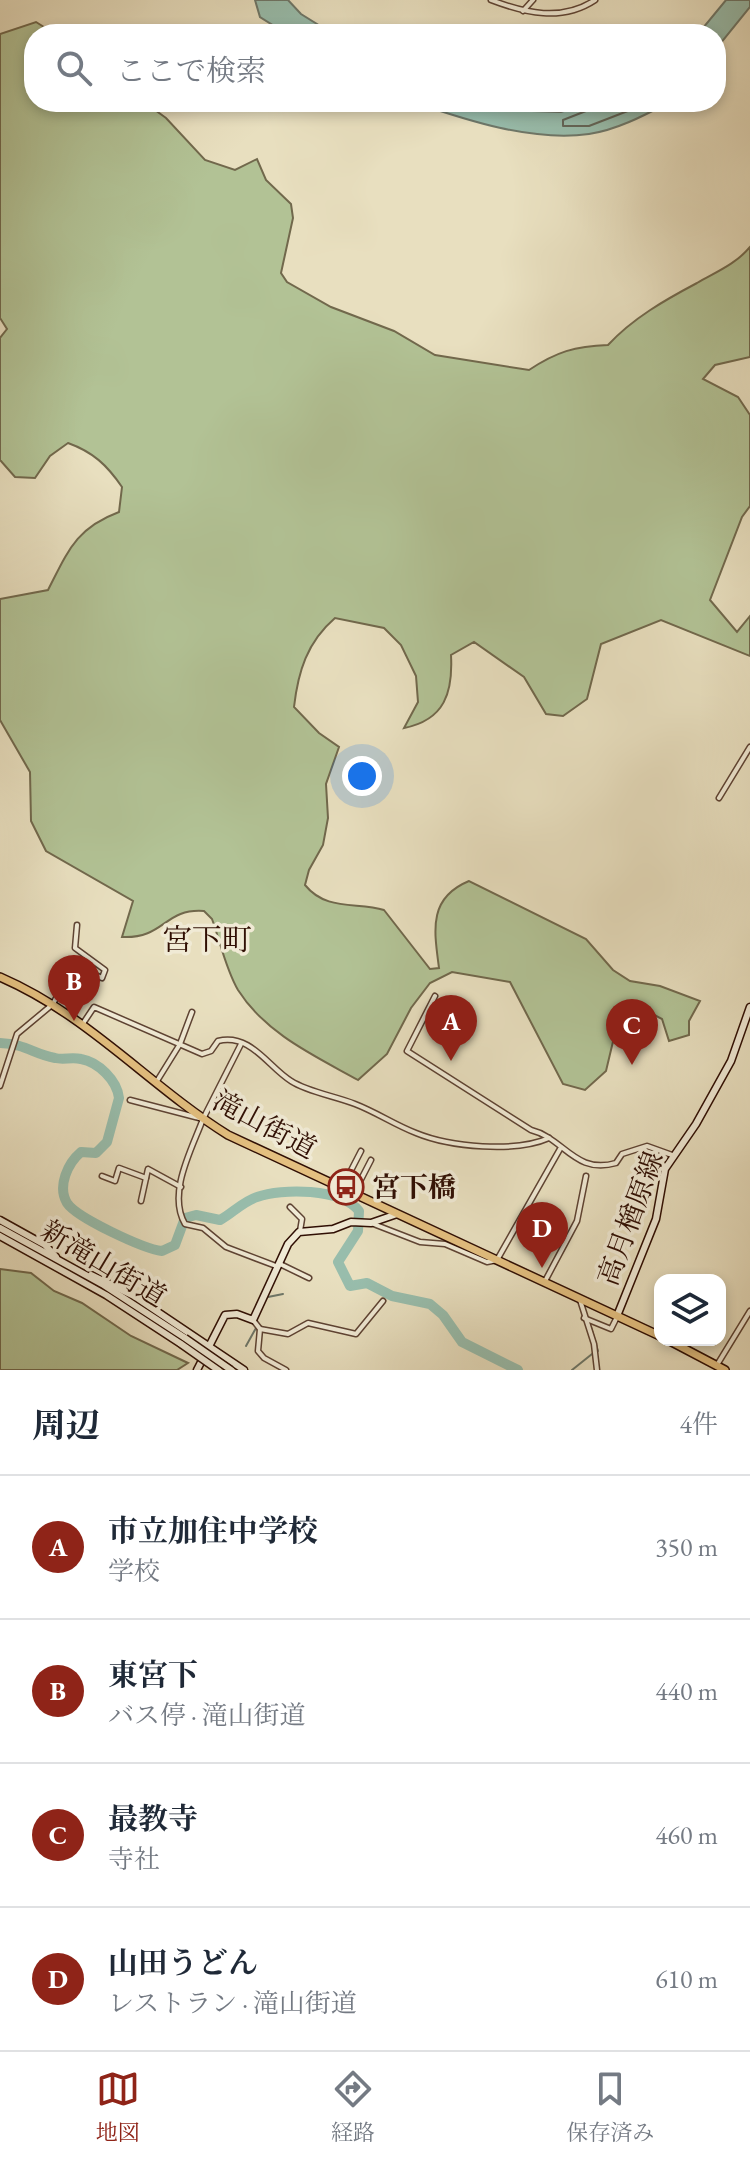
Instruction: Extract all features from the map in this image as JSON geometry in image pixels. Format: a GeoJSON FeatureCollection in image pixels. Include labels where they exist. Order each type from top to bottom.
{"type":"FeatureCollection","features":[{"type":"Feature","properties":{"kind":"highway","name":"滝山街道"},"geometry":{"type":"LineString","coordinates":[[0,977],[84,1022],[203,1119],[354,1194],[654,1333]]}},
{"type":"Feature","properties":{"kind":"highway"},"geometry":{"type":"LineString","coordinates":[[680,1346],[725,1370]]}},
{"type":"Feature","properties":{"kind":"main road","name":"高月楢原線"},"geometry":{"type":"LineString","coordinates":[[617,1316],[656,1219],[665,1169],[696,1124],[731,1061],[750,1007]]}},
{"type":"Feature","properties":{"kind":"main road"},"geometry":{"type":"LineString","coordinates":[[197,1370],[225,1315],[237,1314],[253,1320],[288,1244],[298,1234],[397,1214]]}},
{"type":"Feature","properties":{"kind":"main road"},"geometry":{"type":"LineString","coordinates":[[0,1220],[45,1245],[58,1260]]}},
{"type":"Feature","properties":{"kind":"main road","name":"新滝山街道"},"geometry":{"type":"LineString","coordinates":[[0,1228],[76,1270],[183,1341]]}},
{"type":"Feature","properties":{"kind":"main road","name":"新滝山街道"},"geometry":{"type":"LineString","coordinates":[[0,1236],[183,1341]]}},
{"type":"Feature","properties":{"kind":"main road"},"geometry":{"type":"LineString","coordinates":[[76,1270],[109,1281],[244,1370]]}},
{"type":"Feature","properties":{"kind":"main road"},"geometry":{"type":"LineString","coordinates":[[183,1341],[218,1370]]}},
{"type":"Feature","properties":{"kind":"main road"},"geometry":{"type":"LineString","coordinates":[[183,1341],[231,1370]]}},
{"type":"Feature","properties":{"kind":"street"},"geometry":{"type":"LineString","coordinates":[[491,0],[523,11],[561,13],[595,0]]}},
{"type":"Feature","properties":{"kind":"street"},"geometry":{"type":"LineString","coordinates":[[523,11],[533,0]]}},
{"type":"Feature","properties":{"kind":"street"},"geometry":{"type":"LineString","coordinates":[[719,798],[750,747]]}},
{"type":"Feature","properties":{"kind":"street"},"geometry":{"type":"LineString","coordinates":[[0,1086],[5,1064],[20,1030],[53,1004],[73,965],[102,978],[105,970],[75,948],[77,925]]}},
{"type":"Feature","properties":{"kind":"street"},"geometry":{"type":"LineString","coordinates":[[435,996],[407,1051],[549,1138],[560,1149],[596,1167],[616,1163],[622,1154],[647,1146],[672,1155]]}},
{"type":"Feature","properties":{"kind":"street"},"geometry":{"type":"LineString","coordinates":[[84,1022],[94,1007],[202,1054],[223,1039],[241,1044],[267,1057],[291,1082],[382,1114],[416,1133],[453,1144],[535,1144],[549,1138]]}},
{"type":"Feature","properties":{"kind":"street"},"geometry":{"type":"LineString","coordinates":[[157,1081],[180,1044],[192,1012]]}},
{"type":"Feature","properties":{"kind":"street"},"geometry":{"type":"LineString","coordinates":[[241,1044],[203,1119],[181,1187],[182,1218],[185,1224],[203,1228],[226,1247],[309,1278]]}},
{"type":"Feature","properties":{"kind":"street"},"geometry":{"type":"LineString","coordinates":[[130,1100],[203,1119]]}},
{"type":"Feature","properties":{"kind":"street"},"geometry":{"type":"LineString","coordinates":[[363,1222],[420,1242],[445,1244],[487,1262],[497,1260],[560,1149]]}},
{"type":"Feature","properties":{"kind":"street"},"geometry":{"type":"LineString","coordinates":[[342,1188],[361,1151]]}},
{"type":"Feature","properties":{"kind":"street"},"geometry":{"type":"LineString","coordinates":[[354,1194],[371,1160]]}},
{"type":"Feature","properties":{"kind":"street"},"geometry":{"type":"LineString","coordinates":[[102,1176],[115,1181],[119,1168],[146,1178]]}},
{"type":"Feature","properties":{"kind":"street"},"geometry":{"type":"LineString","coordinates":[[141,1201],[148,1169],[181,1187]]}},
{"type":"Feature","properties":{"kind":"street"},"geometry":{"type":"LineString","coordinates":[[544,1283],[577,1221],[586,1176]]}},
{"type":"Feature","properties":{"kind":"street"},"geometry":{"type":"LineString","coordinates":[[290,1207],[302,1219],[298,1234]]}},
{"type":"Feature","properties":{"kind":"street"},"geometry":{"type":"LineString","coordinates":[[580,1300],[594,1344],[597,1370]]}},
{"type":"Feature","properties":{"kind":"street"},"geometry":{"type":"LineString","coordinates":[[253,1320],[260,1329],[288,1334],[308,1323],[356,1334],[383,1301]]}},
{"type":"Feature","properties":{"kind":"street"},"geometry":{"type":"LineString","coordinates":[[717,1365],[750,1311]]}},
{"type":"Feature","properties":{"kind":"street"},"geometry":{"type":"LineString","coordinates":[[584,1318],[611,1329],[617,1316]]}},
{"type":"Feature","properties":{"kind":"street"},"geometry":{"type":"LineString","coordinates":[[260,1329],[258,1351],[286,1370]]}},
{"type":"Feature","properties":{"kind":"shaded area"},"geometry":{"type":"Polygon","coordinates":[[[24,26],[24,112],[158,112],[205,160],[235,170],[257,159],[266,180],[291,204],[293,218],[281,273],[287,282],[331,307],[394,331],[435,355],[529,370],[566,351],[608,345],[650,310],[725,267],[750,247],[750,357],[715,365],[703,379],[738,397],[750,415],[750,506],[742,517],[710,600],[737,632],[750,616],[750,656],[661,620],[601,644],[587,699],[563,716],[546,714],[524,677],[474,642],[451,655],[448,692],[437,711],[418,724],[404,728],[418,702],[416,676],[401,645],[384,628],[335,618],[311,647],[298,682],[294,707],[319,733],[339,747],[326,784],[328,818],[323,845],[309,870],[305,885],[313,893],[332,902],[384,910],[430,969],[439,968],[435,928],[440,906],[446,896],[469,881],[586,939],[613,970],[630,981],[660,986],[700,1001],[689,1021],[689,1035],[669,1041],[662,1019],[647,1011],[621,1008],[606,1071],[585,1090],[563,1084],[510,982],[452,972],[430,983],[411,1008],[387,1054],[358,1080],[292,1042],[249,1006],[234,982],[212,919],[204,911],[180,914],[147,933],[122,937],[133,901],[46,851],[31,821],[30,772],[0,720],[0,599],[48,590],[68,552],[83,533],[119,512],[122,487],[99,460],[68,443],[50,456],[35,478],[15,477],[0,460],[0,338],[7,329],[0,318],[0,34],[24,26]]]}},
{"type":"Feature","properties":{"kind":"shaded area"},"geometry":{"type":"Polygon","coordinates":[[[0,1269],[31,1273],[54,1291],[82,1303],[131,1336],[188,1363],[177,1370],[0,1370],[0,1269]]]}},
{"type":"Feature","properties":{"kind":"water"},"geometry":{"type":"Polygon","coordinates":[[[255,0],[288,0],[301,14],[317,24],[271,24],[260,17],[255,0]]]}},
{"type":"Feature","properties":{"kind":"water"},"geometry":{"type":"Polygon","coordinates":[[[726,0],[750,0],[750,7],[726,37],[726,24],[706,24],[726,0]]]}},
{"type":"Feature","properties":{"kind":"water"},"geometry":{"type":"Polygon","coordinates":[[[443,112],[649,112],[610,129],[567,136],[522,132],[443,112]]]}},
{"type":"Feature","properties":{"kind":"waterway"},"geometry":{"type":"LineString","coordinates":[[0,1043],[55,1058],[87,1061],[106,1073],[115,1085],[119,1098],[107,1142],[96,1153],[81,1152],[68,1168],[64,1182],[67,1203],[84,1217],[127,1239],[162,1251],[175,1245],[185,1218],[196,1215],[220,1220],[252,1199],[281,1192],[311,1192],[339,1198],[359,1211],[358,1231],[338,1262],[350,1286],[367,1283],[392,1296],[430,1304],[443,1315],[462,1342],[518,1370]]}},
{"type":"Feature","properties":{"kind":"waterway"},"geometry":{"type":"LineString","coordinates":[[268,1297],[283,1294]]}},
{"type":"Feature","properties":{"kind":"waterway"},"geometry":{"type":"LineString","coordinates":[[591,1327],[598,1351]]}},
{"type":"Feature","properties":{"kind":"waterway"},"geometry":{"type":"LineString","coordinates":[[246,1346],[256,1328]]}},
{"type":"Feature","properties":{"kind":"waterway"},"geometry":{"type":"LineString","coordinates":[[572,1370],[592,1354]]}},
{"type":"Feature","properties":{"kind":"place","name":"東宮下"},"geometry":{"type":"Point","coordinates":[74,1021]}},
{"type":"Feature","properties":{"kind":"place","name":"市立加住中学校"},"geometry":{"type":"Point","coordinates":[451,1061]}},
{"type":"Feature","properties":{"kind":"place","name":"最教寺"},"geometry":{"type":"Point","coordinates":[632,1065]}},
{"type":"Feature","properties":{"kind":"place","name":"宮下橋"},"geometry":{"type":"Point","coordinates":[346,1187]}},
{"type":"Feature","properties":{"kind":"place","name":"山田うどん"},"geometry":{"type":"Point","coordinates":[542,1268]}},
{"type":"Feature","properties":{"kind":"district","name":"宮下町"},"geometry":{"type":"Point","coordinates":[207,939]}}]}
